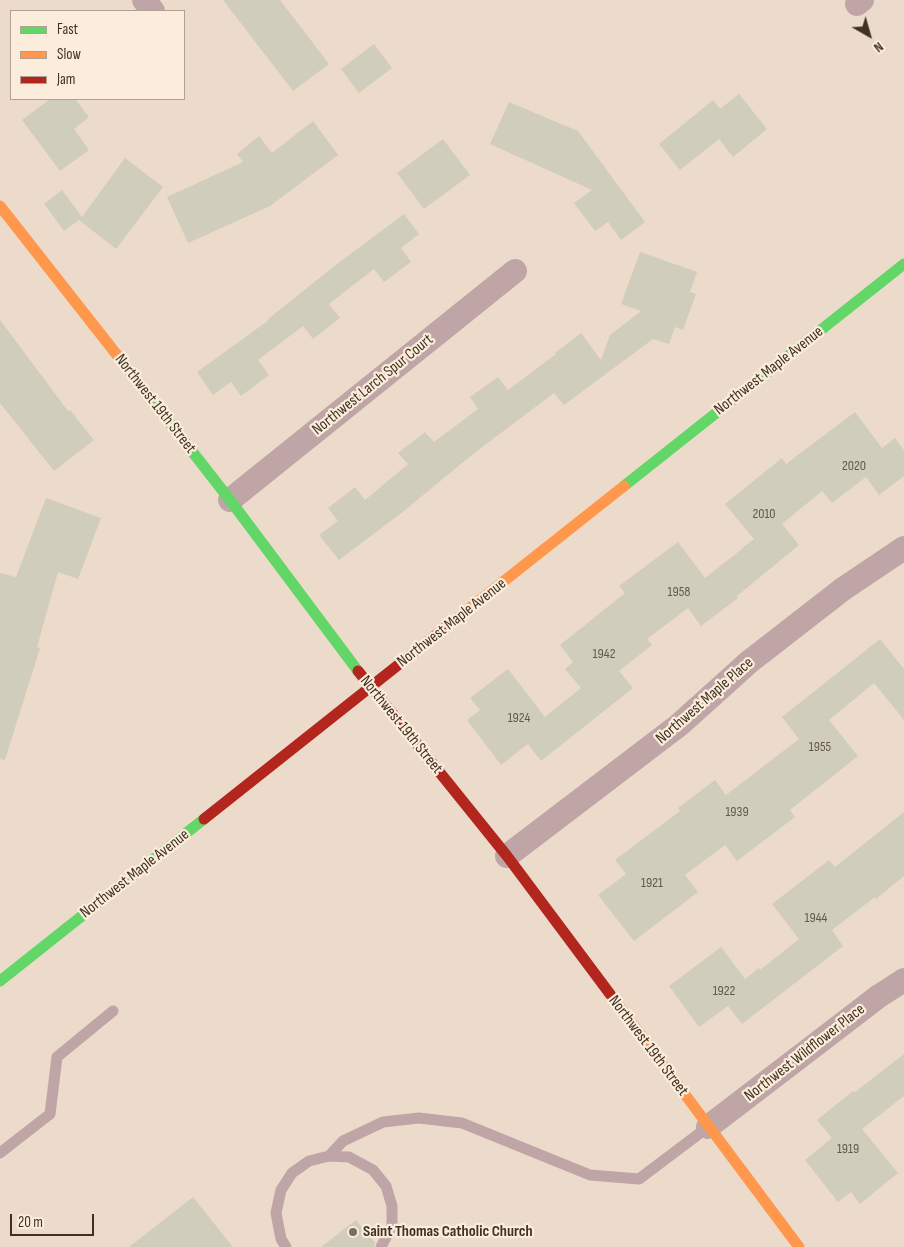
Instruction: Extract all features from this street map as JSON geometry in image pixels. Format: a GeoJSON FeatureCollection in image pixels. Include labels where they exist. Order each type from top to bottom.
{"type":"FeatureCollection","features":[{"type":"Feature","properties":{"kind":"street"},"geometry":{"type":"LineString","coordinates":[[144,0],[152,10]]}},
{"type":"Feature","properties":{"kind":"street","name":"Northwest 19th Street"},"geometry":{"type":"LineString","coordinates":[[0,206],[230,500],[370,688],[507,856],[708,1128],[799,1247]]}},
{"type":"Feature","properties":{"kind":"street","name":"Northwest Maple Avenue"},"geometry":{"type":"LineString","coordinates":[[0,981],[904,264]]}},
{"type":"Feature","properties":{"kind":"street","name":"Northwest Larch Spur Court"},"geometry":{"type":"LineString","coordinates":[[230,500],[515,271]]}},
{"type":"Feature","properties":{"kind":"street","name":"Northwest Maple Place"},"geometry":{"type":"LineString","coordinates":[[507,856],[680,725],[749,662],[835,595],[904,548]]}},
{"type":"Feature","properties":{"kind":"street","name":"Northwest Wildflower Place"},"geometry":{"type":"LineString","coordinates":[[708,1128],[872,1002],[904,980]]}},
{"type":"Feature","properties":{"kind":"lane"},"geometry":{"type":"LineString","coordinates":[[0,1153],[50,1114],[57,1057],[113,1011]]}},
{"type":"Feature","properties":{"kind":"lane"},"geometry":{"type":"LineString","coordinates":[[329,1156],[343,1141],[383,1122],[419,1118],[462,1123],[590,1175],[639,1178],[708,1128]]}},
{"type":"Feature","properties":{"kind":"lane"},"geometry":{"type":"LineString","coordinates":[[286,1247],[281,1239],[276,1213],[281,1190],[292,1173],[309,1161],[329,1156],[349,1157],[373,1170],[386,1186],[392,1206],[392,1226],[381,1247]]}},
{"type":"Feature","properties":{"kind":"building"},"geometry":{"type":"Polygon","coordinates":[[[223,0],[280,0],[329,64],[293,91],[223,0]]]}},
{"type":"Feature","properties":{"kind":"building"},"geometry":{"type":"Polygon","coordinates":[[[374,44],[392,68],[359,93],[341,69],[374,44]]]}},
{"type":"Feature","properties":{"kind":"building"},"geometry":{"type":"Polygon","coordinates":[[[739,94],[767,129],[733,157],[719,139],[680,170],[659,144],[713,100],[720,109],[739,94]]]}},
{"type":"Feature","properties":{"kind":"building"},"geometry":{"type":"Polygon","coordinates":[[[49,100],[76,100],[89,117],[74,129],[89,150],[60,171],[22,120],[49,100]]]}},
{"type":"Feature","properties":{"kind":"building"},"geometry":{"type":"Polygon","coordinates":[[[509,102],[578,131],[645,222],[621,240],[608,222],[595,231],[574,203],[592,190],[490,144],[509,102]]]}},
{"type":"Feature","properties":{"kind":"building"},"geometry":{"type":"Polygon","coordinates":[[[313,121],[338,155],[270,206],[188,243],[167,197],[243,162],[237,154],[259,136],[272,153],[313,121]]]}},
{"type":"Feature","properties":{"kind":"building"},"geometry":{"type":"Polygon","coordinates":[[[443,139],[470,175],[424,209],[397,173],[443,139]]]}},
{"type":"Feature","properties":{"kind":"building"},"geometry":{"type":"Polygon","coordinates":[[[125,158],[163,187],[116,249],[79,220],[64,231],[44,204],[62,190],[82,217],[125,158]]]}},
{"type":"Feature","properties":{"kind":"building"},"geometry":{"type":"Polygon","coordinates":[[[404,214],[419,234],[401,248],[411,262],[384,282],[374,269],[329,304],[340,318],[313,339],[303,326],[258,360],[269,375],[241,396],[231,382],[213,395],[197,372],[269,320],[337,264],[404,214]]]}},
{"type":"Feature","properties":{"kind":"building"},"geometry":{"type":"Polygon","coordinates":[[[640,252],[697,272],[690,292],[696,294],[683,330],[675,327],[669,344],[653,339],[564,405],[554,393],[473,454],[404,511],[339,560],[319,535],[338,521],[328,508],[355,487],[365,500],[408,464],[398,453],[425,432],[434,442],[478,409],[470,397],[498,377],[508,390],[581,333],[601,360],[610,335],[641,311],[621,304],[640,252]]]}},
{"type":"Feature","properties":{"kind":"building"},"geometry":{"type":"Polygon","coordinates":[[[0,320],[68,411],[70,410],[94,440],[54,471],[0,403],[0,320]]]}},
{"type":"Feature","properties":{"kind":"building"},"geometry":{"type":"Polygon","coordinates":[[[855,412],[882,448],[895,438],[904,450],[904,476],[879,495],[866,477],[832,503],[822,491],[782,524],[799,545],[737,596],[738,598],[701,626],[688,608],[647,639],[652,645],[619,671],[633,688],[541,761],[528,744],[501,765],[467,720],[480,710],[470,698],[508,669],[545,717],[581,688],[565,669],[573,662],[560,645],[625,593],[619,586],[678,542],[705,578],[754,539],[725,504],[782,458],[786,464],[855,412]]]}},
{"type":"Feature","properties":{"kind":"building"},"geometry":{"type":"Polygon","coordinates":[[[46,498],[101,518],[78,579],[58,572],[37,647],[40,648],[5,760],[0,759],[0,573],[16,577],[46,498]]]}},
{"type":"Feature","properties":{"kind":"building"},"geometry":{"type":"Polygon","coordinates":[[[880,639],[904,669],[904,720],[874,683],[829,720],[858,756],[790,810],[795,817],[737,861],[725,845],[685,875],[698,892],[634,941],[598,895],[626,874],[615,860],[680,811],[678,808],[715,780],[726,795],[799,739],[782,717],[880,639]]]}},
{"type":"Feature","properties":{"kind":"building"},"geometry":{"type":"Polygon","coordinates":[[[904,812],[904,876],[876,899],[875,897],[832,930],[843,946],[742,1024],[728,1006],[699,1027],[669,986],[721,947],[745,979],[759,968],[760,970],[799,939],[772,904],[829,860],[835,867],[904,812]]]}},
{"type":"Feature","properties":{"kind":"building"},"geometry":{"type":"Polygon","coordinates":[[[904,1054],[904,1096],[862,1129],[898,1173],[860,1204],[851,1192],[838,1202],[805,1160],[832,1138],[817,1120],[904,1054]]]}},
{"type":"Feature","properties":{"kind":"building"},"geometry":{"type":"Polygon","coordinates":[[[193,1197],[233,1247],[129,1247],[193,1197]]]}},
{"type":"Feature","properties":{"kind":"building","name":"Saint Thomas Catholic Church"},"geometry":{"type":"Polygon","coordinates":[[[356,1220],[375,1243],[374,1247],[321,1247],[356,1220]]]}},
{"type":"Feature","properties":{"kind":"traffic: fast"},"geometry":{"type":"LineString","coordinates":[[624,486],[904,264]]}},
{"type":"Feature","properties":{"kind":"traffic: fast"},"geometry":{"type":"LineString","coordinates":[[117,355],[230,500],[358,671]]}},
{"type":"Feature","properties":{"kind":"traffic: fast"},"geometry":{"type":"LineString","coordinates":[[0,981],[204,819]]}},
{"type":"Feature","properties":{"kind":"traffic: slow"},"geometry":{"type":"LineString","coordinates":[[0,206],[117,355]]}},
{"type":"Feature","properties":{"kind":"traffic: slow"},"geometry":{"type":"LineString","coordinates":[[446,627],[624,486]]}},
{"type":"Feature","properties":{"kind":"traffic: slow"},"geometry":{"type":"LineString","coordinates":[[610,994],[799,1247]]}},
{"type":"Feature","properties":{"kind":"traffic: jam"},"geometry":{"type":"LineString","coordinates":[[204,819],[446,627]]}},
{"type":"Feature","properties":{"kind":"traffic: jam"},"geometry":{"type":"LineString","coordinates":[[358,671],[507,856],[610,994]]}},
{"type":"Feature","properties":{"kind":"place","name":"Saint Thomas Catholic Church"},"geometry":{"type":"Point","coordinates":[353,1232]}}]}
